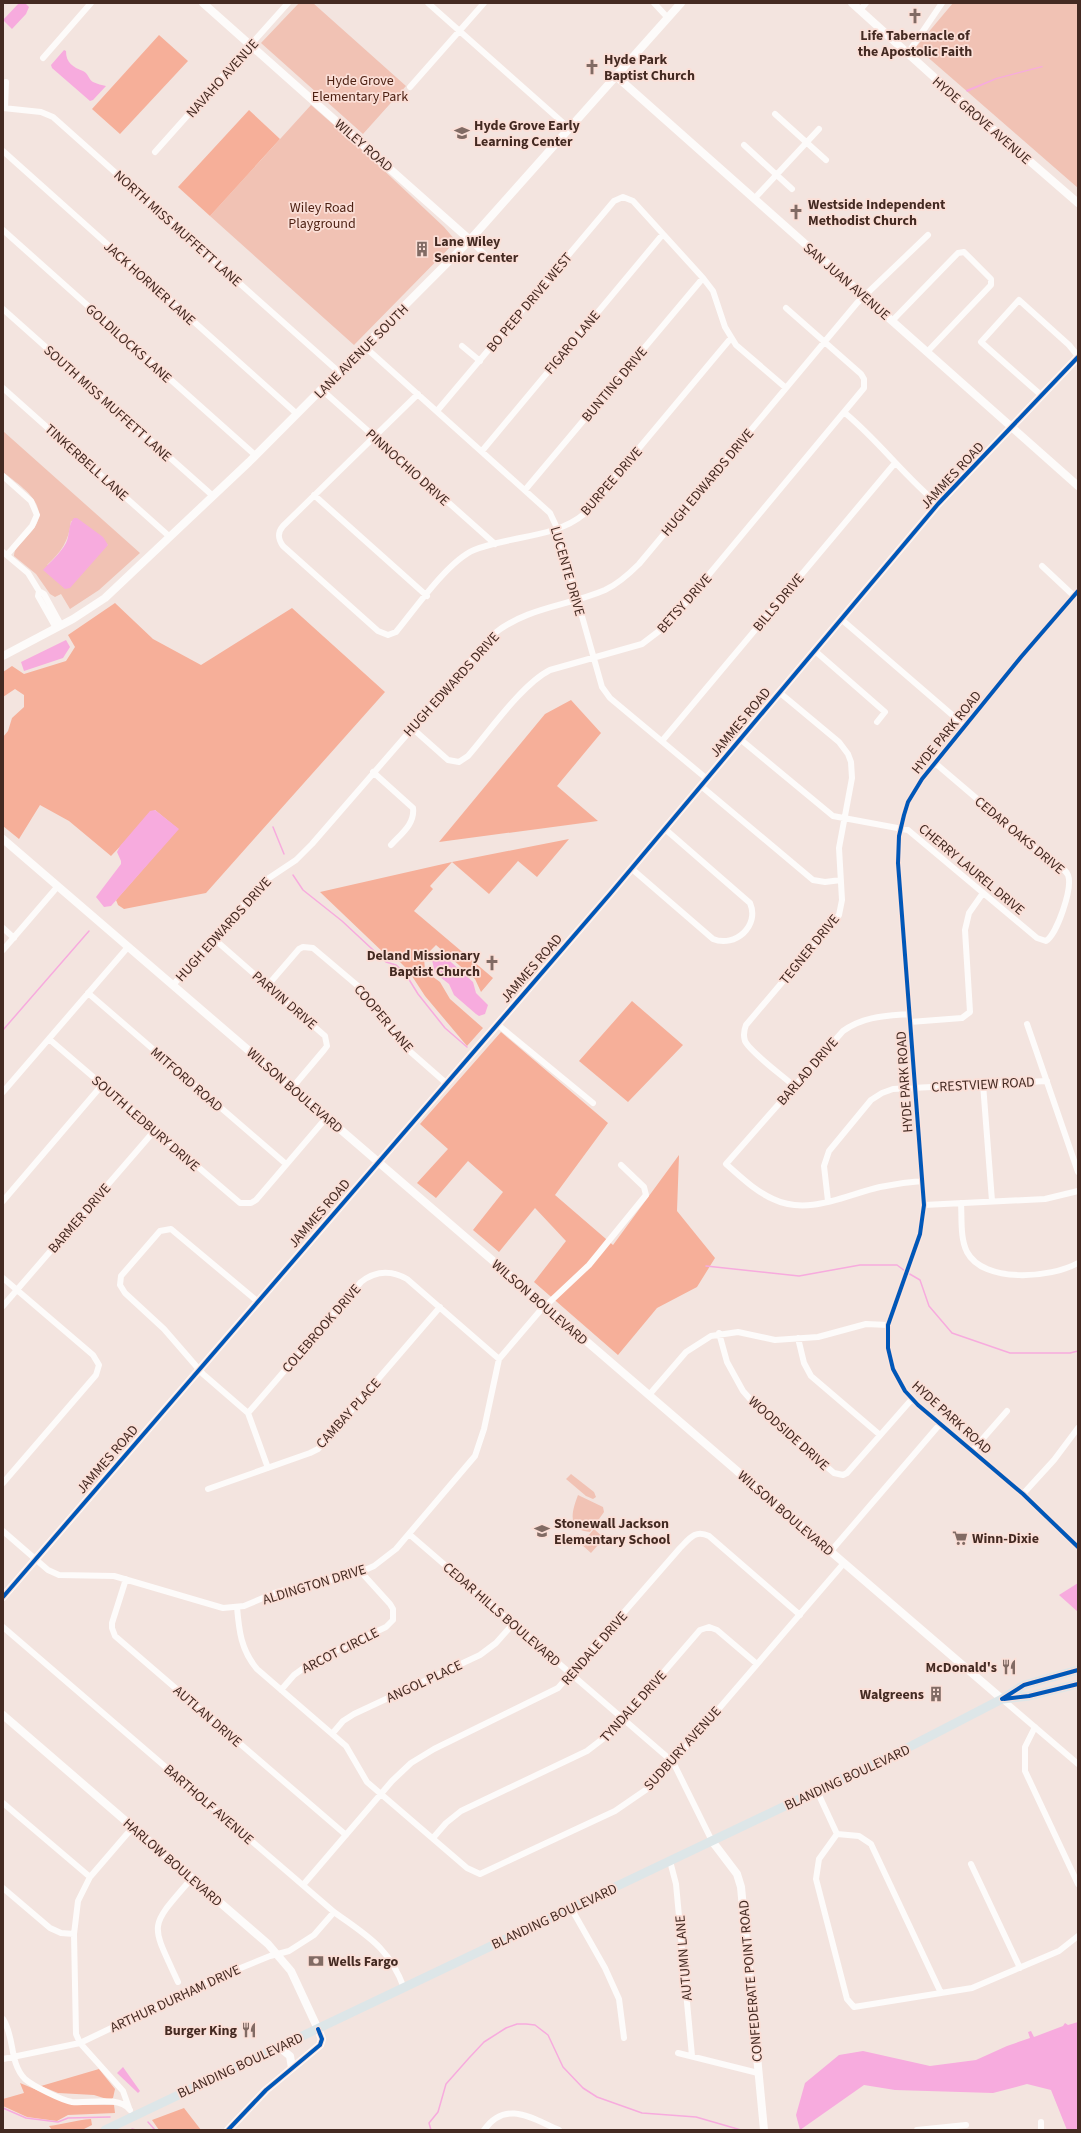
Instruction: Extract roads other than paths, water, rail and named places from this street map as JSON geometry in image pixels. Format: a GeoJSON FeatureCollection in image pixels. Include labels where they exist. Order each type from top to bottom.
{"type":"FeatureCollection","features":[{"type":"Feature","properties":{"kind":"main road","name":"BLANDING BOULEVARD"},"geometry":{"type":"LineString","coordinates":[[105,2130],[817,1792],[914,1745],[1002,1699],[1024,1685],[1078,1670]]}},
{"type":"Feature","properties":{"kind":"main road","name":"BLANDING BOULEVARD"},"geometry":{"type":"LineString","coordinates":[[1002,1699],[1029,1696],[1078,1684]]}},
{"type":"Feature","properties":{"kind":"street"},"geometry":{"type":"LineString","coordinates":[[43,58],[91,3]]}},
{"type":"Feature","properties":{"kind":"street","name":"WILEY ROAD"},"geometry":{"type":"LineString","coordinates":[[203,3],[488,256]]}},
{"type":"Feature","properties":{"kind":"street","name":"NAVAHO AVENUE"},"geometry":{"type":"LineString","coordinates":[[155,152],[288,3]]}},
{"type":"Feature","properties":{"kind":"street"},"geometry":{"type":"LineString","coordinates":[[428,3],[570,129]]}},
{"type":"Feature","properties":{"kind":"street"},"geometry":{"type":"LineString","coordinates":[[410,87],[484,3]]}},
{"type":"Feature","properties":{"kind":"street"},"geometry":{"type":"LineString","coordinates":[[654,3],[668,18]]}},
{"type":"Feature","properties":{"kind":"street","name":"LANE AVENUE SOUTH"},"geometry":{"type":"LineString","coordinates":[[3,656],[59,626],[108,595],[213,496],[322,390],[470,240],[681,3]]}},
{"type":"Feature","properties":{"kind":"street","name":"HYDE GROVE AVENUE"},"geometry":{"type":"LineString","coordinates":[[852,3],[966,106],[1078,203]]}},
{"type":"Feature","properties":{"kind":"street"},"geometry":{"type":"LineString","coordinates":[[860,10],[866,3]]}},
{"type":"Feature","properties":{"kind":"street"},"geometry":{"type":"LineString","coordinates":[[908,53],[942,3]]}},
{"type":"Feature","properties":{"kind":"street","name":"SAN JUAN AVENUE"},"geometry":{"type":"LineString","coordinates":[[616,76],[1078,486]]}},
{"type":"Feature","properties":{"kind":"street"},"geometry":{"type":"LineString","coordinates":[[4,108],[6,82]]}},
{"type":"Feature","properties":{"kind":"street","name":"NORTH MISS MUFFETT LANE"},"geometry":{"type":"LineString","coordinates":[[4,108],[41,112],[53,117],[339,372]]}},
{"type":"Feature","properties":{"kind":"street"},"geometry":{"type":"LineString","coordinates":[[775,114],[826,160]]}},
{"type":"Feature","properties":{"kind":"street"},"geometry":{"type":"LineString","coordinates":[[754,199],[820,129]]}},
{"type":"Feature","properties":{"kind":"street"},"geometry":{"type":"LineString","coordinates":[[744,145],[792,189]]}},
{"type":"Feature","properties":{"kind":"street","name":"JACK HORNER LANE"},"geometry":{"type":"LineString","coordinates":[[3,151],[297,414]]}},
{"type":"Feature","properties":{"kind":"street","name":"BO PEEP DRIVE WEST"},"geometry":{"type":"LineString","coordinates":[[438,412],[614,201],[623,197],[633,201],[663,234]]}},
{"type":"Feature","properties":{"kind":"street","name":"GOLDILOCKS LANE"},"geometry":{"type":"LineString","coordinates":[[3,230],[255,455]]}},
{"type":"Feature","properties":{"kind":"street"},"geometry":{"type":"LineString","coordinates":[[663,234],[703,278],[718,302],[731,338],[743,352],[786,388]]}},
{"type":"Feature","properties":{"kind":"street","name":"FIGARO LANE"},"geometry":{"type":"LineString","coordinates":[[482,451],[663,234]]}},
{"type":"Feature","properties":{"kind":"street","name":"HUGH EDWARDS DRIVE"},"geometry":{"type":"LineString","coordinates":[[173,985],[263,882],[304,852],[495,632],[519,617],[607,589],[639,564],[864,296],[928,235]]}},
{"type":"Feature","properties":{"kind":"street"},"geometry":{"type":"LineString","coordinates":[[892,321],[958,253],[964,252],[991,279],[991,284],[927,352]]}},
{"type":"Feature","properties":{"kind":"street","name":"BUNTING DRIVE"},"geometry":{"type":"LineString","coordinates":[[525,490],[703,278]]}},
{"type":"Feature","properties":{"kind":"street"},"geometry":{"type":"LineString","coordinates":[[1041,395],[981,342],[1019,300],[1069,345],[1078,356]]}},
{"type":"Feature","properties":{"kind":"street","name":"BETSY DRIVE"},"geometry":{"type":"LineString","coordinates":[[412,728],[448,760],[459,762],[468,756],[535,679],[550,670],[642,644],[664,628],[845,413],[864,388],[864,378],[786,308]]}},
{"type":"Feature","properties":{"kind":"street","name":"SOUTH MISS MUFFETT LANE"},"geometry":{"type":"LineString","coordinates":[[3,309],[213,496]]}},
{"type":"Feature","properties":{"kind":"street","name":"BURPEE DRIVE"},"geometry":{"type":"LineString","coordinates":[[314,495],[283,526],[278,534],[279,540],[283,546],[378,631],[388,636],[396,632],[460,558],[475,550],[557,528],[572,522],[584,514],[731,338]]}},
{"type":"Feature","properties":{"kind":"street"},"geometry":{"type":"LineString","coordinates":[[462,346],[480,361]]}},
{"type":"Feature","properties":{"kind":"street","name":"LUCENTE DRIVE"},"geometry":{"type":"LineString","coordinates":[[365,347],[547,509],[557,528],[592,658],[599,682],[605,693],[707,779]]}},
{"type":"Feature","properties":{"kind":"street","name":"JAMMES ROAD"},"geometry":{"type":"LineString","coordinates":[[3,1597],[257,1301],[632,869],[814,650],[938,504],[1078,356]]}},
{"type":"Feature","properties":{"kind":"street","name":"TINKERBELL LANE"},"geometry":{"type":"LineString","coordinates":[[3,388],[170,537]]}},
{"type":"Feature","properties":{"kind":"street","name":"PINNOCHIO DRIVE"},"geometry":{"type":"LineString","coordinates":[[322,390],[495,544]]}},
{"type":"Feature","properties":{"kind":"street"},"geometry":{"type":"LineString","coordinates":[[418,394],[314,495],[427,596]]}},
{"type":"Feature","properties":{"kind":"street"},"geometry":{"type":"LineString","coordinates":[[845,413],[874,439],[916,485],[938,504]]}},
{"type":"Feature","properties":{"kind":"street","name":"BILLS DRIVE"},"geometry":{"type":"LineString","coordinates":[[662,741],[895,463]]}},
{"type":"Feature","properties":{"kind":"street"},"geometry":{"type":"LineString","coordinates":[[3,476],[31,501],[37,515],[32,526],[5,554],[28,573],[39,591],[44,594],[46,603],[59,626]]}},
{"type":"Feature","properties":{"kind":"street"},"geometry":{"type":"LineString","coordinates":[[1042,566],[1076,594]]}},
{"type":"Feature","properties":{"kind":"street","name":"HYDE PARK ROAD"},"geometry":{"type":"LineString","coordinates":[[1076,594],[1020,657],[935,763],[908,802],[900,828],[898,863],[924,1205],[920,1234],[903,1279],[888,1326],[888,1348],[893,1370],[912,1399],[1023,1494],[1078,1547]]}},
{"type":"Feature","properties":{"kind":"street"},"geometry":{"type":"LineString","coordinates":[[841,618],[965,726]]}},
{"type":"Feature","properties":{"kind":"street"},"geometry":{"type":"LineString","coordinates":[[814,650],[885,712],[877,722]]}},
{"type":"Feature","properties":{"kind":"street","name":"TEGNER DRIVE"},"geometry":{"type":"LineString","coordinates":[[779,692],[839,742],[848,754],[851,762],[852,778],[843,818],[839,848],[842,907],[836,920],[746,1025],[744,1030],[744,1036],[749,1047],[794,1086]]}},
{"type":"Feature","properties":{"kind":"street","name":"CHERRY LAUREL DRIVE"},"geometry":{"type":"LineString","coordinates":[[740,739],[828,813],[843,818],[908,830],[1037,938],[1046,941]]}},
{"type":"Feature","properties":{"kind":"street","name":"CEDAR OAKS DRIVE"},"geometry":{"type":"LineString","coordinates":[[935,763],[1044,856],[1062,868],[1068,876],[1069,884],[1059,922],[1051,938],[1046,941]]}},
{"type":"Feature","properties":{"kind":"street"},"geometry":{"type":"LineString","coordinates":[[373,772],[413,808],[413,818],[391,845]]}},
{"type":"Feature","properties":{"kind":"street"},"geometry":{"type":"LineString","coordinates":[[701,786],[813,880],[825,882],[841,880]]}},
{"type":"Feature","properties":{"kind":"street"},"geometry":{"type":"LineString","coordinates":[[632,869],[713,939],[720,942],[734,941],[746,928],[753,916],[750,903],[665,829]]}},
{"type":"Feature","properties":{"kind":"street","name":"WILSON BOULEVARD"},"geometry":{"type":"LineString","coordinates":[[3,839],[1078,1764]]}},
{"type":"Feature","properties":{"kind":"street"},"geometry":{"type":"LineString","coordinates":[[3,950],[58,886]]}},
{"type":"Feature","properties":{"kind":"street"},"geometry":{"type":"LineString","coordinates":[[910,1022],[962,1018],[970,1012],[965,930],[969,913],[983,893]]}},
{"type":"Feature","properties":{"kind":"street"},"geometry":{"type":"LineString","coordinates":[[3,928],[14,938]]}},
{"type":"Feature","properties":{"kind":"street","name":"PARVIN DRIVE"},"geometry":{"type":"LineString","coordinates":[[213,938],[322,1032],[326,1041],[324,1050],[292,1088]]}},
{"type":"Feature","properties":{"kind":"street"},"geometry":{"type":"LineString","coordinates":[[3,1092],[128,947]]}},
{"type":"Feature","properties":{"kind":"street","name":"COOPER LANE"},"geometry":{"type":"LineString","coordinates":[[268,985],[299,950],[304,947],[313,948],[358,986],[373,1003],[401,1043],[446,1083]]}},
{"type":"Feature","properties":{"kind":"street","name":"MITFORD ROAD"},"geometry":{"type":"LineString","coordinates":[[88,993],[286,1164]]}},
{"type":"Feature","properties":{"kind":"street","name":"BARLAD DRIVE"},"geometry":{"type":"LineString","coordinates":[[828,1201],[796,1206],[774,1200],[754,1188],[726,1164],[836,1037],[852,1024],[870,1018],[910,1014]]}},
{"type":"Feature","properties":{"kind":"street"},"geometry":{"type":"LineString","coordinates":[[497,1024],[593,1103]]}},
{"type":"Feature","properties":{"kind":"street"},"geometry":{"type":"LineString","coordinates":[[1028,1024],[1078,1172]]}},
{"type":"Feature","properties":{"kind":"street","name":"SOUTH LEDBURY DRIVE"},"geometry":{"type":"LineString","coordinates":[[48,1039],[235,1200],[246,1204],[256,1200],[286,1164]]}},
{"type":"Feature","properties":{"kind":"street","name":"CRESTVIEW ROAD"},"geometry":{"type":"LineString","coordinates":[[828,1201],[824,1166],[826,1156],[832,1145],[876,1096],[893,1089],[1047,1081]]}},
{"type":"Feature","properties":{"kind":"street"},"geometry":{"type":"LineString","coordinates":[[983,1084],[992,1201]]}},
{"type":"Feature","properties":{"kind":"street"},"geometry":{"type":"LineString","coordinates":[[3,1201],[102,1085]]}},
{"type":"Feature","properties":{"kind":"street"},"geometry":{"type":"LineString","coordinates":[[286,1164],[326,1118]]}},
{"type":"Feature","properties":{"kind":"street","name":"BARMER DRIVE"},"geometry":{"type":"LineString","coordinates":[[3,1306],[155,1130]]}},
{"type":"Feature","properties":{"kind":"street","name":"ALDINGTON DRIVE"},"geometry":{"type":"LineString","coordinates":[[3,1531],[48,1570],[64,1576],[104,1575],[126,1579],[213,1606],[237,1607],[254,1603],[277,1592],[361,1572],[386,1558],[409,1534],[475,1456],[484,1429],[499,1359],[546,1306],[592,1261],[646,1195],[644,1187],[621,1165]]}},
{"type":"Feature","properties":{"kind":"street"},"geometry":{"type":"LineString","coordinates":[[828,1201],[879,1187],[922,1181]]}},
{"type":"Feature","properties":{"kind":"street"},"geometry":{"type":"LineString","coordinates":[[924,1205],[1045,1199],[1078,1191]]}},
{"type":"Feature","properties":{"kind":"street"},"geometry":{"type":"LineString","coordinates":[[961,1203],[964,1244],[972,1259],[984,1269],[1008,1274],[1035,1274],[1059,1270],[1078,1263]]}},
{"type":"Feature","properties":{"kind":"street"},"geometry":{"type":"LineString","coordinates":[[257,1301],[175,1230],[167,1228],[160,1231],[121,1276],[120,1285],[125,1293],[164,1329],[199,1369],[248,1412],[268,1468]]}},
{"type":"Feature","properties":{"kind":"street","name":"COLEBROOK DRIVE"},"geometry":{"type":"LineString","coordinates":[[248,1412],[361,1282],[368,1277],[382,1273],[400,1275],[440,1307],[499,1359]]}},
{"type":"Feature","properties":{"kind":"street"},"geometry":{"type":"LineString","coordinates":[[3,1278],[93,1356],[99,1365],[96,1375],[3,1483]]}},
{"type":"Feature","properties":{"kind":"street","name":"CAMBAY PLACE"},"geometry":{"type":"LineString","coordinates":[[208,1489],[318,1449],[440,1307]]}},
{"type":"Feature","properties":{"kind":"street"},"geometry":{"type":"LineString","coordinates":[[649,1395],[691,1347],[719,1333],[738,1332],[769,1339],[798,1338],[830,1335],[866,1324],[888,1326]]}},
{"type":"Feature","properties":{"kind":"street","name":"WOODSIDE DRIVE"},"geometry":{"type":"LineString","coordinates":[[719,1333],[727,1362],[734,1378],[747,1396],[758,1408],[834,1474],[843,1475],[848,1472],[912,1399]]}},
{"type":"Feature","properties":{"kind":"street"},"geometry":{"type":"LineString","coordinates":[[798,1338],[804,1363],[811,1376],[880,1435]]}},
{"type":"Feature","properties":{"kind":"street"},"geometry":{"type":"LineString","coordinates":[[972,1451],[1007,1411]]}},
{"type":"Feature","properties":{"kind":"street"},"geometry":{"type":"LineString","coordinates":[[830,1551],[940,1424]]}},
{"type":"Feature","properties":{"kind":"street"},"geometry":{"type":"LineString","coordinates":[[1023,1494],[1054,1460],[1078,1428]]}},
{"type":"Feature","properties":{"kind":"street","name":"RENDALE DRIVE"},"geometry":{"type":"LineString","coordinates":[[303,1885],[401,1772],[424,1754],[548,1695],[558,1688],[572,1675],[680,1548],[695,1534],[700,1533],[709,1536],[800,1614]]}},
{"type":"Feature","properties":{"kind":"street","name":"CEDAR HILLS BOULEVARD"},"geometry":{"type":"LineString","coordinates":[[409,1534],[673,1762],[712,1841]]}},
{"type":"Feature","properties":{"kind":"street","name":"SUDBURY AVENUE"},"geometry":{"type":"LineString","coordinates":[[432,1838],[467,1868],[476,1874],[484,1873],[615,1811],[647,1789],[673,1762],[844,1563]]}},
{"type":"Feature","properties":{"kind":"street","name":"ARCOT CIRCLE"},"geometry":{"type":"LineString","coordinates":[[281,1690],[303,1668],[386,1627],[392,1620],[393,1609],[390,1604],[361,1572]]}},
{"type":"Feature","properties":{"kind":"street","name":"AUTLAN DRIVE"},"geometry":{"type":"LineString","coordinates":[[126,1579],[112,1623],[115,1636],[346,1835]]}},
{"type":"Feature","properties":{"kind":"street"},"geometry":{"type":"LineString","coordinates":[[237,1607],[240,1637],[245,1652],[257,1669],[346,1746],[362,1776],[432,1838]]}},
{"type":"Feature","properties":{"kind":"street","name":"ANGOL PLACE"},"geometry":{"type":"LineString","coordinates":[[332,1734],[343,1721],[354,1714],[480,1655],[496,1643],[513,1624]]}},
{"type":"Feature","properties":{"kind":"street","name":"BARTHOLF AVENUE"},"geometry":{"type":"LineString","coordinates":[[3,1627],[334,1912],[383,1949],[390,1958],[404,1988]]}},
{"type":"Feature","properties":{"kind":"street","name":"TYNDALE DRIVE"},"geometry":{"type":"LineString","coordinates":[[432,1838],[446,1823],[461,1811],[587,1751],[606,1738],[700,1630],[704,1628],[717,1630],[757,1664]]}},
{"type":"Feature","properties":{"kind":"street","name":"HARLOW BOULEVARD"},"geometry":{"type":"LineString","coordinates":[[3,1715],[133,1826],[278,1954],[291,1971],[318,2029]]}},
{"type":"Feature","properties":{"kind":"street"},"geometry":{"type":"LineString","coordinates":[[1035,1727],[1025,1747],[1024,1771],[1078,1884]]}},
{"type":"Feature","properties":{"kind":"street"},"geometry":{"type":"LineString","coordinates":[[817,1792],[837,1834]]}},
{"type":"Feature","properties":{"kind":"street"},"geometry":{"type":"LineString","coordinates":[[3,1802],[90,1877]]}},
{"type":"Feature","properties":{"kind":"street"},"geometry":{"type":"LineString","coordinates":[[133,1826],[90,1877],[78,1901],[74,1934],[74,2027],[80,2043],[123,2091],[129,2108],[134,2116]]}},
{"type":"Feature","properties":{"kind":"street"},"geometry":{"type":"LineString","coordinates":[[837,1834],[860,1836],[871,1844],[941,1993]]}},
{"type":"Feature","properties":{"kind":"street"},"geometry":{"type":"LineString","coordinates":[[837,1834],[819,1859],[816,1879],[847,1999],[850,2005],[858,2007],[972,1988],[1059,1951],[1078,1936]]}},
{"type":"Feature","properties":{"kind":"street","name":"CONFEDERATE POINT ROAD"},"geometry":{"type":"LineString","coordinates":[[712,1841],[737,1874],[742,1887],[764,2130]]}},
{"type":"Feature","properties":{"kind":"street","name":"AUTUMN LANE"},"geometry":{"type":"LineString","coordinates":[[670,1861],[676,1884],[692,2056]]}},
{"type":"Feature","properties":{"kind":"street"},"geometry":{"type":"LineString","coordinates":[[971,1864],[1020,1968]]}},
{"type":"Feature","properties":{"kind":"street"},"geometry":{"type":"LineString","coordinates":[[178,1982],[158,1938],[157,1925],[163,1912],[192,1878]]}},
{"type":"Feature","properties":{"kind":"street"},"geometry":{"type":"LineString","coordinates":[[3,1888],[50,1928],[61,1933],[74,1934]]}},
{"type":"Feature","properties":{"kind":"street"},"geometry":{"type":"LineString","coordinates":[[572,1908],[605,1968],[619,1999],[624,2038]]}},
{"type":"Feature","properties":{"kind":"street","name":"ARTHUR DURHAM DRIVE"},"geometry":{"type":"LineString","coordinates":[[3,2060],[80,2043],[216,1978],[289,1951],[308,1940],[334,1912]]}},
{"type":"Feature","properties":{"kind":"street"},"geometry":{"type":"LineString","coordinates":[[3,2019],[8,2029],[14,2057],[20,2073],[28,2081],[63,2099],[79,2102],[104,2101],[129,2108]]}},
{"type":"Feature","properties":{"kind":"street"},"geometry":{"type":"LineString","coordinates":[[228,2130],[252,2104],[320,2045],[322,2039],[318,2029]]}},
{"type":"Feature","properties":{"kind":"street"},"geometry":{"type":"LineString","coordinates":[[279,2047],[290,2056],[292,2068]]}},
{"type":"Feature","properties":{"kind":"street"},"geometry":{"type":"LineString","coordinates":[[678,2053],[758,2073]]}},
{"type":"Feature","properties":{"kind":"street"},"geometry":{"type":"LineString","coordinates":[[484,2130],[493,2120],[501,2115],[516,2113],[524,2115],[557,2130]]}},
{"type":"Feature","properties":{"kind":"street"},"geometry":{"type":"LineString","coordinates":[[1041,2122],[1042,2130]]}},
{"type":"Feature","properties":{"kind":"street"},"geometry":{"type":"LineString","coordinates":[[917,2130],[952,2128],[966,2125]]}},
{"type":"Feature","properties":{"kind":"waterway"},"geometry":{"type":"LineString","coordinates":[[273,827],[284,854]]}},
{"type":"Feature","properties":{"kind":"waterway"},"geometry":{"type":"LineString","coordinates":[[293,875],[303,890],[342,921],[386,962],[396,965],[405,973],[418,994],[445,1028],[467,1047]]}},
{"type":"Feature","properties":{"kind":"waterway"},"geometry":{"type":"LineString","coordinates":[[3,1030],[89,931]]}},
{"type":"Feature","properties":{"kind":"waterway"},"geometry":{"type":"LineString","coordinates":[[706,1266],[799,1276],[860,1265],[897,1265],[905,1271]]}},
{"type":"Feature","properties":{"kind":"waterway"},"geometry":{"type":"LineString","coordinates":[[908,1273],[920,1280],[929,1306],[952,1333],[1010,1353],[1070,1353],[1078,1351]]}},
{"type":"Feature","properties":{"kind":"waterway"},"geometry":{"type":"LineString","coordinates":[[431,2130],[429,2123],[438,2112],[446,2084],[484,2042],[506,2028],[517,2024],[535,2025],[548,2035],[563,2067],[583,2088],[597,2097],[642,2113],[696,2117],[741,2130]]}},
{"type":"Feature","properties":{"kind":"waterway"},"geometry":{"type":"LineString","coordinates":[[3,2108],[26,2118],[58,2122],[68,2118],[110,2117]]}},
{"type":"Feature","properties":{"kind":"waterway"},"geometry":{"type":"LineString","coordinates":[[148,2122],[155,2130]]}},
{"type":"Feature","properties":{"kind":"waterway"},"geometry":{"type":"LineString","coordinates":[[132,2129],[136,2130]]}},
{"type":"Feature","properties":{"kind":"place","name":"Life Tabernacle of the Apostolic Faith"},"geometry":{"type":"Point","coordinates":[915,16]}},
{"type":"Feature","properties":{"kind":"place","name":"Hyde Park Baptist Church"},"geometry":{"type":"Point","coordinates":[592,67]}},
{"type":"Feature","properties":{"kind":"place","name":"Hyde Grove Early Learning Center"},"geometry":{"type":"Point","coordinates":[462,133]}},
{"type":"Feature","properties":{"kind":"place","name":"Westside Independent Methodist Church"},"geometry":{"type":"Point","coordinates":[796,212]}},
{"type":"Feature","properties":{"kind":"place","name":"Lane Wiley Senior Center"},"geometry":{"type":"Point","coordinates":[422,249]}},
{"type":"Feature","properties":{"kind":"place","name":"Deland Missionary Baptist Church"},"geometry":{"type":"Point","coordinates":[492,963]}},
{"type":"Feature","properties":{"kind":"place","name":"Stonewall Jackson Elementary School"},"geometry":{"type":"Point","coordinates":[542,1531]}},
{"type":"Feature","properties":{"kind":"place","name":"Winn-Dixie"},"geometry":{"type":"Point","coordinates":[960,1538]}},
{"type":"Feature","properties":{"kind":"place","name":"McDonald's"},"geometry":{"type":"Point","coordinates":[1009,1667]}},
{"type":"Feature","properties":{"kind":"place","name":"Walgreens"},"geometry":{"type":"Point","coordinates":[936,1694]}},
{"type":"Feature","properties":{"kind":"place","name":"Wells Fargo"},"geometry":{"type":"Point","coordinates":[316,1961]}},
{"type":"Feature","properties":{"kind":"place","name":"Burger King"},"geometry":{"type":"Point","coordinates":[249,2030]}},
{"type":"Feature","properties":{"kind":"park label","name":"Hyde Grove Elementary Park"},"geometry":{"type":"Point","coordinates":[360,88]}},
{"type":"Feature","properties":{"kind":"park label","name":"Wiley Road Playground"},"geometry":{"type":"Point","coordinates":[322,216]}}]}
